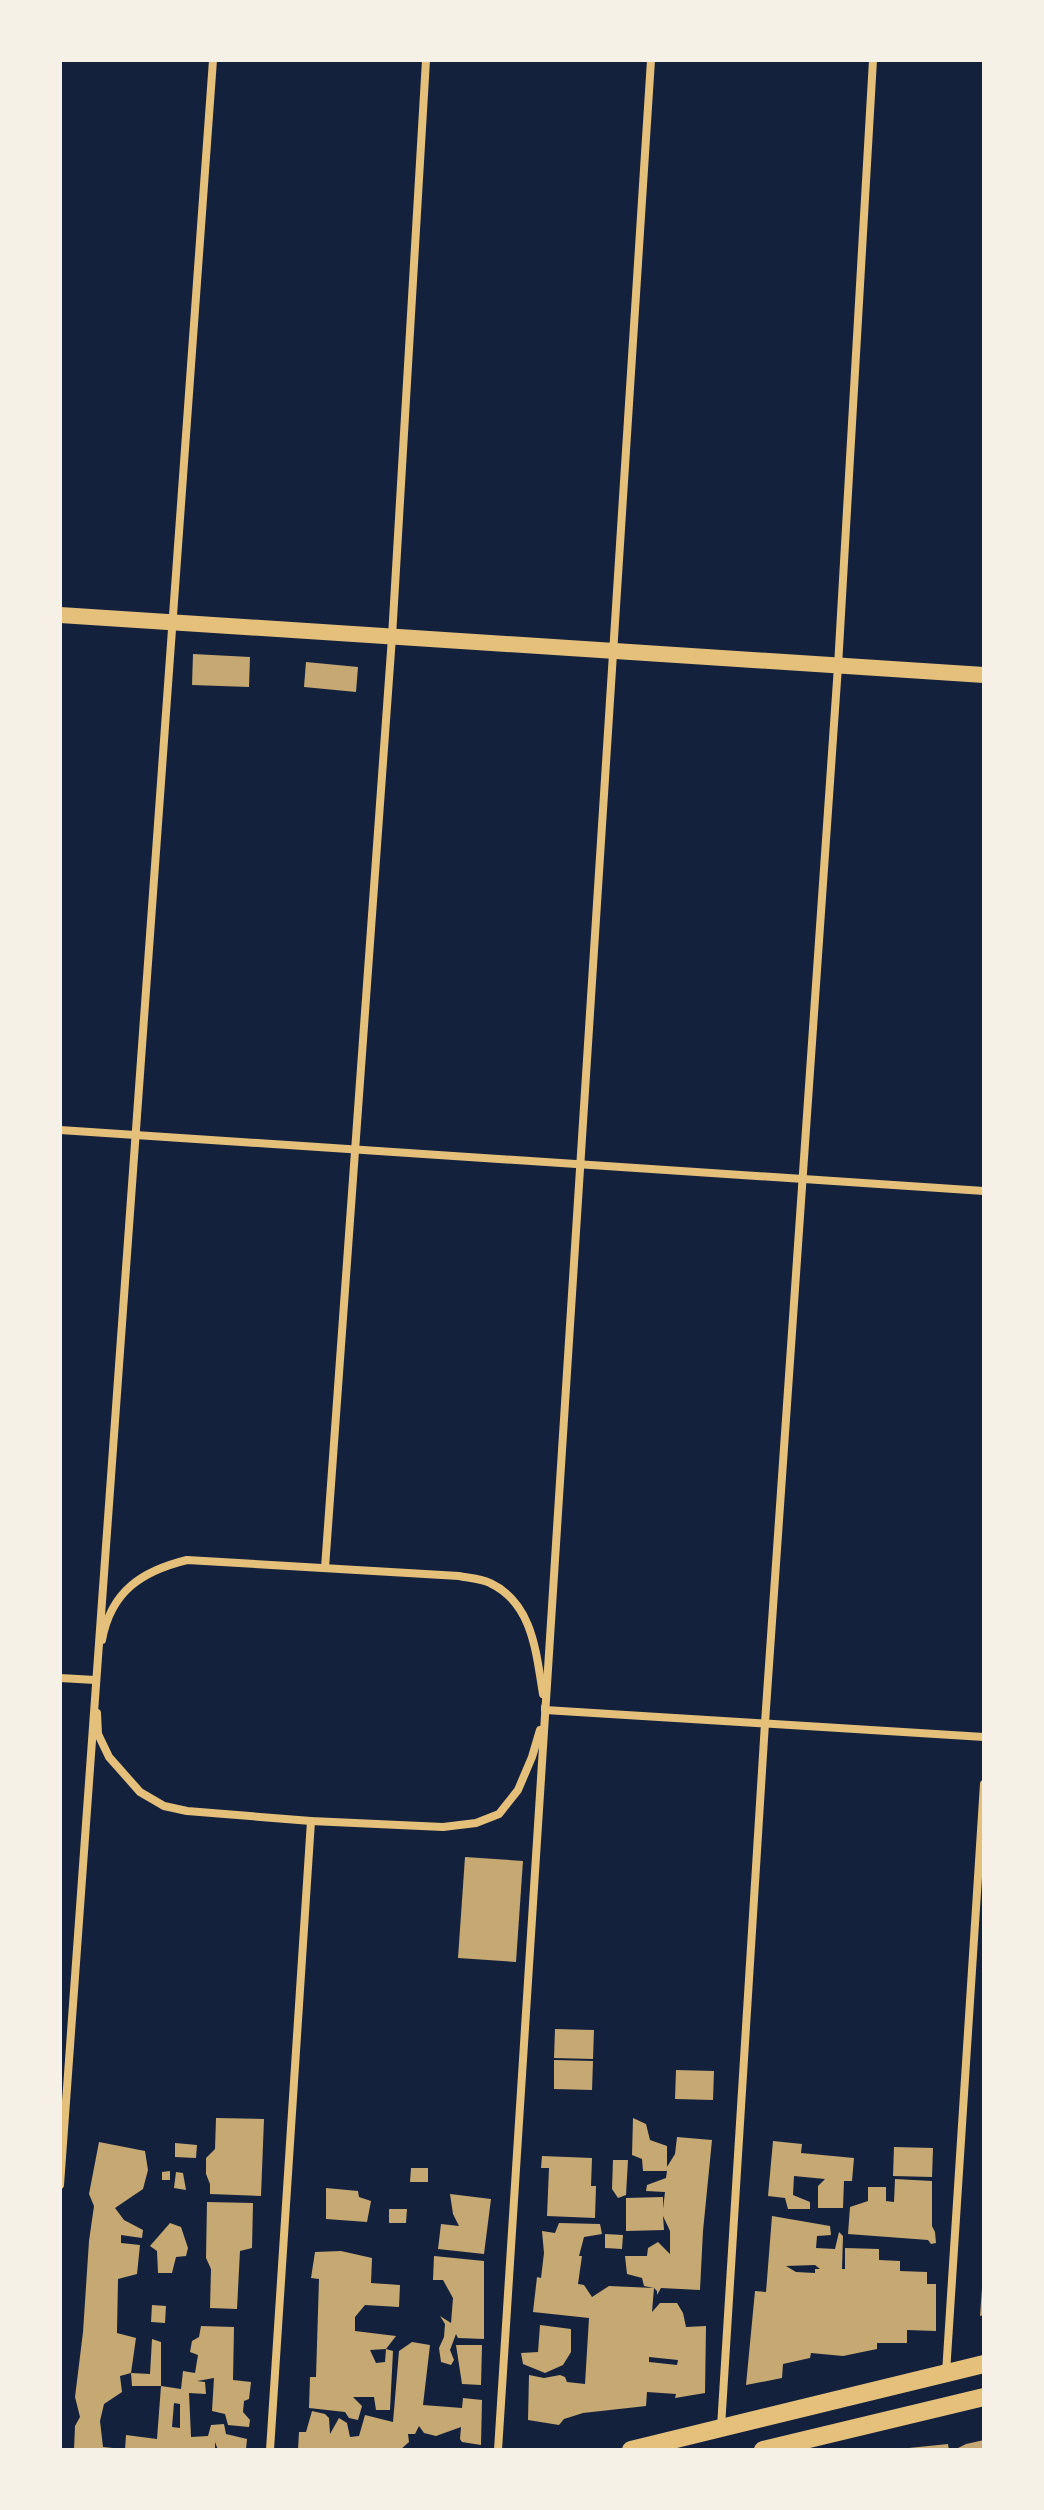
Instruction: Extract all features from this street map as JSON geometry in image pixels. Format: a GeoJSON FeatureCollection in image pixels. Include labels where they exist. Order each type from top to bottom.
{"type":"FeatureCollection","features":[{"type":"Feature","properties":{"kind":"main road"},"geometry":{"type":"LineString","coordinates":[[60,615],[984,675]]}},
{"type":"Feature","properties":{"kind":"main road"},"geometry":{"type":"LineString","coordinates":[[631,2450],[984,2364]]}},
{"type":"Feature","properties":{"kind":"main road"},"geometry":{"type":"LineString","coordinates":[[772,2449],[984,2397]]}},
{"type":"Feature","properties":{"kind":"street"},"geometry":{"type":"LineString","coordinates":[[60,2185],[213,60]]}},
{"type":"Feature","properties":{"kind":"street"},"geometry":{"type":"LineString","coordinates":[[325,1568],[392,637],[426,60]]}},
{"type":"Feature","properties":{"kind":"street"},"geometry":{"type":"LineString","coordinates":[[498,2450],[651,60]]}},
{"type":"Feature","properties":{"kind":"street"},"geometry":{"type":"LineString","coordinates":[[721,2428],[765,1723],[838,666],[873,60]]}},
{"type":"Feature","properties":{"kind":"street"},"geometry":{"type":"LineString","coordinates":[[60,1130],[984,1191]]}},
{"type":"Feature","properties":{"kind":"street"},"geometry":{"type":"LineString","coordinates":[[187,1560],[459,1576],[490,1583],[513,1600],[527,1619],[535,1647],[545,1710],[532,1757],[518,1790],[499,1814],[476,1823],[443,1827],[311,1821],[187,1811],[164,1806],[140,1792],[109,1757],[98,1734],[95,1680],[105,1623],[120,1596],[160,1566],[187,1560]]}},
{"type":"Feature","properties":{"kind":"street"},"geometry":{"type":"LineString","coordinates":[[60,1678],[95,1680]]}},
{"type":"Feature","properties":{"kind":"street"},"geometry":{"type":"LineString","coordinates":[[545,1710],[984,1737]]}},
{"type":"Feature","properties":{"kind":"street"},"geometry":{"type":"LineString","coordinates":[[946,2373],[984,1784]]}},
{"type":"Feature","properties":{"kind":"street"},"geometry":{"type":"LineString","coordinates":[[270,2450],[311,1821]]}},
{"type":"Feature","properties":{"kind":"building"},"geometry":{"type":"Polygon","coordinates":[[[193,654],[250,657],[249,687],[192,685],[193,654]]]}},
{"type":"Feature","properties":{"kind":"building"},"geometry":{"type":"Polygon","coordinates":[[[306,662],[358,667],[356,692],[304,687],[306,662]]]}},
{"type":"Feature","properties":{"kind":"building"},"geometry":{"type":"Polygon","coordinates":[[[465,1857],[523,1861],[516,1962],[458,1958],[465,1857]]]}},
{"type":"Feature","properties":{"kind":"building"},"geometry":{"type":"Polygon","coordinates":[[[555,2029],[594,2030],[593,2059],[554,2058],[555,2029]]]}},
{"type":"Feature","properties":{"kind":"building"},"geometry":{"type":"Polygon","coordinates":[[[554,2060],[593,2061],[592,2090],[554,2089],[554,2060]]]}},
{"type":"Feature","properties":{"kind":"building"},"geometry":{"type":"Polygon","coordinates":[[[676,2070],[714,2071],[713,2100],[675,2099],[676,2070]]]}},
{"type":"Feature","properties":{"kind":"building"},"geometry":{"type":"Polygon","coordinates":[[[216,2118],[264,2119],[261,2196],[210,2194],[206,2158],[215,2149],[216,2118]]]}},
{"type":"Feature","properties":{"kind":"building"},"geometry":{"type":"Polygon","coordinates":[[[633,2118],[646,2124],[650,2140],[667,2146],[667,2167],[675,2154],[677,2137],[712,2140],[700,2290],[661,2288],[657,2295],[654,2288],[644,2286],[642,2278],[627,2274],[625,2256],[647,2256],[648,2248],[658,2242],[670,2254],[670,2231],[663,2216],[664,2230],[626,2231],[626,2198],[663,2197],[663,2209],[665,2192],[646,2191],[647,2185],[666,2178],[667,2171],[643,2171],[642,2159],[632,2155],[633,2118]]]}},
{"type":"Feature","properties":{"kind":"building"},"geometry":{"type":"Polygon","coordinates":[[[773,2141],[802,2144],[801,2153],[854,2158],[852,2181],[844,2181],[843,2208],[818,2208],[818,2186],[825,2179],[794,2176],[793,2195],[810,2202],[810,2209],[788,2209],[785,2198],[768,2196],[773,2141]]]}},
{"type":"Feature","properties":{"kind":"building"},"geometry":{"type":"Polygon","coordinates":[[[99,2142],[145,2151],[148,2170],[143,2189],[115,2208],[124,2220],[143,2230],[142,2238],[121,2235],[121,2243],[140,2245],[137,2274],[118,2279],[117,2333],[136,2338],[131,2373],[120,2376],[122,2392],[104,2404],[100,2421],[103,2447],[113,2450],[74,2450],[75,2426],[80,2417],[75,2397],[94,2206],[89,2194],[99,2142]]]}},
{"type":"Feature","properties":{"kind":"building"},"geometry":{"type":"Polygon","coordinates":[[[175,2143],[197,2145],[196,2158],[175,2157],[175,2143]]]}},
{"type":"Feature","properties":{"kind":"building"},"geometry":{"type":"Polygon","coordinates":[[[894,2147],[933,2148],[932,2177],[893,2176],[894,2147]]]}},
{"type":"Feature","properties":{"kind":"building"},"geometry":{"type":"Polygon","coordinates":[[[542,2156],[592,2158],[591,2186],[596,2186],[595,2218],[547,2216],[549,2168],[541,2168],[542,2156]]]}},
{"type":"Feature","properties":{"kind":"building"},"geometry":{"type":"Polygon","coordinates":[[[613,2160],[628,2160],[626,2195],[618,2198],[612,2189],[613,2160]]]}},
{"type":"Feature","properties":{"kind":"building"},"geometry":{"type":"Polygon","coordinates":[[[411,2168],[428,2168],[428,2182],[410,2182],[411,2168]]]}},
{"type":"Feature","properties":{"kind":"building"},"geometry":{"type":"Polygon","coordinates":[[[170,2171],[170,2180],[162,2180],[162,2172],[170,2171]]]}},
{"type":"Feature","properties":{"kind":"building"},"geometry":{"type":"Polygon","coordinates":[[[176,2172],[183,2173],[186,2190],[174,2188],[176,2172]]]}},
{"type":"Feature","properties":{"kind":"building"},"geometry":{"type":"Polygon","coordinates":[[[895,2179],[932,2181],[932,2226],[936,2243],[848,2234],[850,2207],[868,2201],[868,2187],[886,2187],[886,2201],[894,2202],[895,2179]]]}},
{"type":"Feature","properties":{"kind":"building"},"geometry":{"type":"Polygon","coordinates":[[[326,2188],[358,2191],[359,2197],[371,2201],[367,2222],[326,2219],[326,2188]]]}},
{"type":"Feature","properties":{"kind":"building"},"geometry":{"type":"Polygon","coordinates":[[[450,2194],[491,2199],[484,2254],[438,2249],[441,2224],[459,2226],[453,2214],[450,2194]]]}},
{"type":"Feature","properties":{"kind":"building"},"geometry":{"type":"Polygon","coordinates":[[[207,2202],[253,2203],[252,2248],[240,2251],[237,2309],[210,2308],[211,2269],[206,2258],[207,2202]]]}},
{"type":"Feature","properties":{"kind":"building"},"geometry":{"type":"Polygon","coordinates":[[[389,2209],[407,2209],[406,2223],[389,2223],[389,2209]]]}},
{"type":"Feature","properties":{"kind":"building"},"geometry":{"type":"Polygon","coordinates":[[[772,2216],[830,2226],[831,2235],[817,2236],[816,2248],[835,2249],[839,2232],[843,2236],[842,2269],[845,2269],[845,2248],[879,2249],[879,2260],[900,2261],[900,2271],[927,2272],[927,2284],[936,2284],[936,2331],[907,2330],[907,2343],[877,2343],[877,2349],[843,2356],[811,2353],[810,2358],[783,2364],[782,2378],[746,2385],[755,2291],[766,2292],[772,2216]],[[815,2265],[786,2266],[796,2272],[815,2273],[815,2269],[820,2269],[815,2265]]]}},
{"type":"Feature","properties":{"kind":"building"},"geometry":{"type":"Polygon","coordinates":[[[170,2223],[181,2227],[188,2248],[186,2256],[176,2257],[172,2273],[158,2273],[157,2251],[150,2246],[170,2223]]]}},
{"type":"Feature","properties":{"kind":"building"},"geometry":{"type":"Polygon","coordinates":[[[559,2223],[600,2224],[602,2234],[584,2237],[579,2256],[582,2256],[578,2284],[584,2285],[592,2297],[609,2286],[654,2288],[652,2312],[660,2303],[677,2303],[686,2327],[706,2326],[705,2393],[675,2398],[676,2394],[647,2392],[646,2406],[583,2413],[564,2419],[559,2425],[528,2420],[529,2375],[544,2378],[560,2375],[567,2382],[585,2384],[589,2318],[533,2312],[537,2277],[541,2278],[544,2253],[542,2231],[555,2233],[559,2223]],[[649,2357],[649,2362],[677,2365],[678,2360],[649,2357]]]}},
{"type":"Feature","properties":{"kind":"building"},"geometry":{"type":"Polygon","coordinates":[[[605,2234],[623,2235],[622,2249],[605,2248],[605,2234]]]}},
{"type":"Feature","properties":{"kind":"building"},"geometry":{"type":"Polygon","coordinates":[[[341,2251],[372,2258],[371,2283],[400,2285],[399,2307],[365,2305],[355,2317],[355,2331],[396,2336],[386,2349],[393,2351],[390,2410],[376,2410],[374,2397],[353,2397],[362,2406],[358,2420],[349,2418],[345,2412],[309,2408],[310,2377],[316,2377],[319,2279],[311,2278],[315,2252],[341,2251]],[[386,2349],[370,2350],[376,2363],[385,2362],[386,2349]]]}},
{"type":"Feature","properties":{"kind":"building"},"geometry":{"type":"Polygon","coordinates":[[[434,2256],[484,2261],[484,2339],[458,2338],[456,2334],[450,2350],[454,2360],[451,2365],[441,2362],[439,2348],[445,2324],[440,2316],[451,2323],[453,2298],[443,2280],[433,2280],[434,2256]]]}},
{"type":"Feature","properties":{"kind":"building"},"geometry":{"type":"Polygon","coordinates":[[[982,2288],[984,2315],[980,2316],[982,2288]]]}},
{"type":"Feature","properties":{"kind":"building"},"geometry":{"type":"Polygon","coordinates":[[[152,2305],[166,2306],[165,2323],[151,2322],[152,2305]]]}},
{"type":"Feature","properties":{"kind":"building"},"geometry":{"type":"Polygon","coordinates":[[[540,2325],[571,2329],[571,2352],[563,2365],[545,2373],[523,2364],[521,2353],[538,2352],[540,2325]]]}},
{"type":"Feature","properties":{"kind":"building"},"geometry":{"type":"Polygon","coordinates":[[[201,2326],[234,2327],[233,2380],[251,2382],[249,2399],[244,2401],[243,2412],[250,2420],[249,2427],[228,2425],[225,2414],[212,2411],[214,2378],[197,2381],[205,2382],[206,2394],[189,2393],[191,2437],[208,2436],[211,2425],[224,2424],[226,2434],[247,2439],[246,2450],[218,2450],[215,2442],[215,2450],[125,2450],[126,2435],[157,2439],[161,2386],[181,2389],[183,2371],[195,2373],[198,2355],[190,2352],[192,2341],[199,2337],[201,2326]],[[174,2403],[172,2427],[180,2428],[180,2404],[174,2403]]]}},
{"type":"Feature","properties":{"kind":"building"},"geometry":{"type":"Polygon","coordinates":[[[152,2339],[161,2342],[161,2386],[132,2386],[131,2373],[150,2374],[152,2339]]]}},
{"type":"Feature","properties":{"kind":"building"},"geometry":{"type":"Polygon","coordinates":[[[412,2342],[430,2345],[423,2405],[462,2408],[463,2398],[482,2400],[481,2445],[462,2442],[461,2427],[436,2436],[424,2433],[419,2426],[415,2434],[408,2434],[409,2442],[400,2450],[298,2450],[299,2432],[306,2432],[312,2411],[329,2418],[330,2434],[339,2418],[347,2423],[350,2437],[359,2436],[365,2415],[393,2422],[399,2351],[412,2342]]]}},
{"type":"Feature","properties":{"kind":"building"},"geometry":{"type":"Polygon","coordinates":[[[456,2345],[482,2345],[481,2385],[462,2384],[456,2345]]]}},
{"type":"Feature","properties":{"kind":"building"},"geometry":{"type":"Polygon","coordinates":[[[984,2440],[984,2450],[954,2450],[966,2444],[984,2440]]]}},
{"type":"Feature","properties":{"kind":"building"},"geometry":{"type":"Polygon","coordinates":[[[948,2444],[949,2450],[909,2450],[909,2448],[948,2444]]]}}]}
